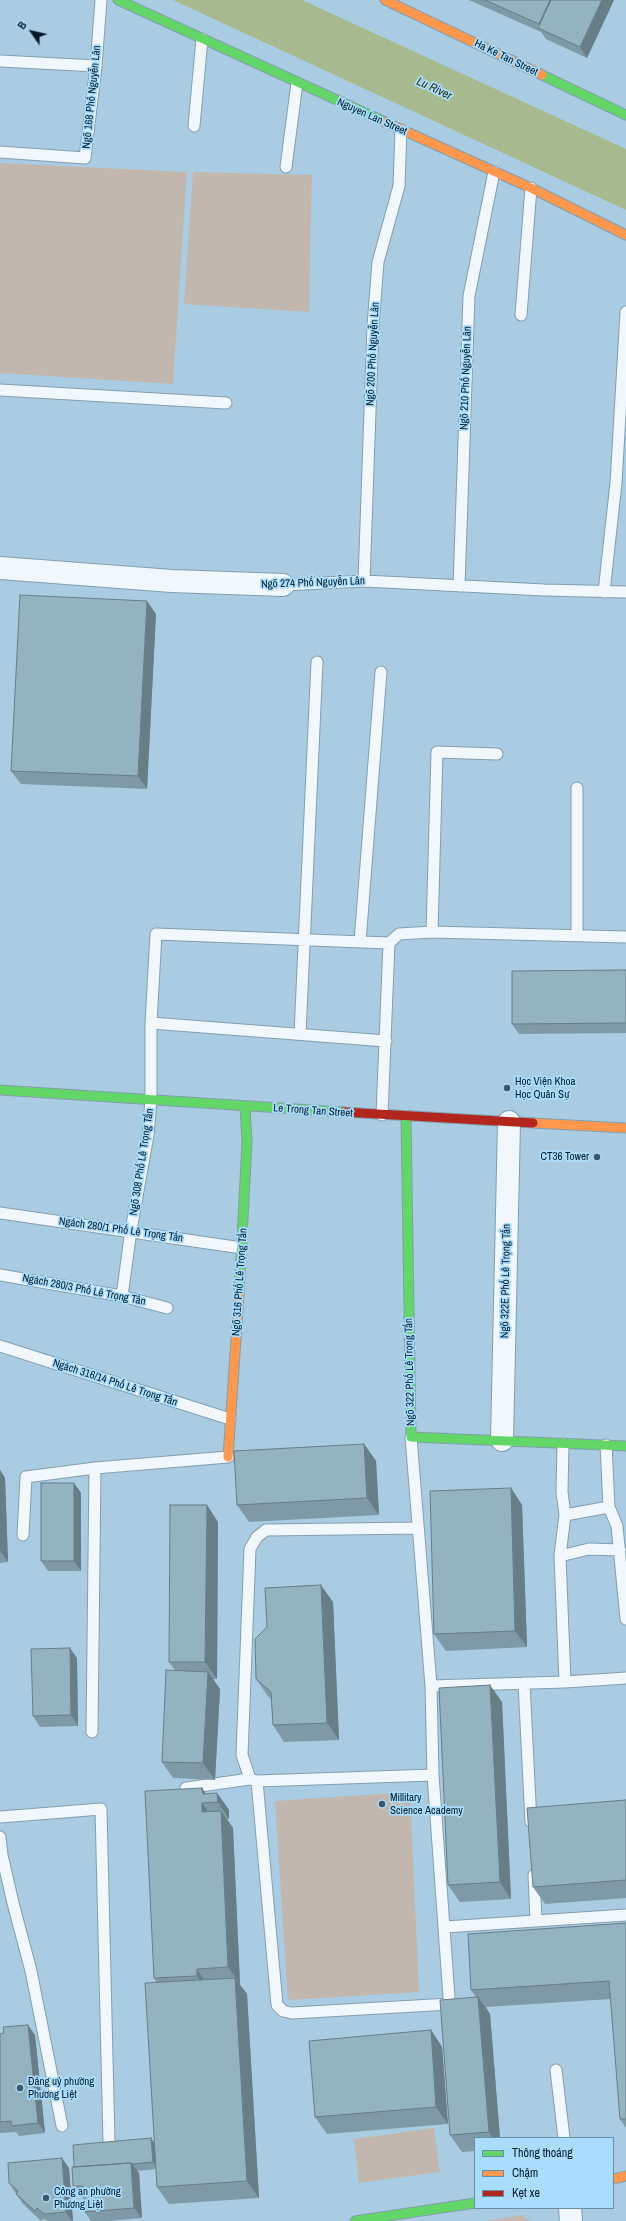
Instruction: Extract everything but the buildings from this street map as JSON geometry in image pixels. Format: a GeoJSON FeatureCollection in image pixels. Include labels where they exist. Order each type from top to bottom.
{"type":"FeatureCollection","features":[{"type":"Feature","properties":{"kind":"street","name":"Nguyen Lan Street"},"geometry":{"type":"LineString","coordinates":[[118,0],[297,83],[531,188],[626,235]]}},
{"type":"Feature","properties":{"kind":"street","name":"Ha Ke Tan Street"},"geometry":{"type":"LineString","coordinates":[[385,0],[626,115]]}},
{"type":"Feature","properties":{"kind":"street","name":"Ngõ 274 Phố Nguyễn Lân"},"geometry":{"type":"LineString","coordinates":[[0,568],[172,581],[283,585]]}},
{"type":"Feature","properties":{"kind":"street","name":"Le Trong Tan Street"},"geometry":{"type":"LineString","coordinates":[[0,1090],[245,1107],[626,1128]]}},
{"type":"Feature","properties":{"kind":"street","name":"Ngõ 316 Phố Lê Trọng Tấn"},"geometry":{"type":"LineString","coordinates":[[228,1457],[242,1248],[247,1142],[245,1107]]}},
{"type":"Feature","properties":{"kind":"street","name":"Ngõ 322 Phố Lê Trọng Tấn"},"geometry":{"type":"LineString","coordinates":[[406,1116],[411,1437],[626,1446]]}},
{"type":"Feature","properties":{"kind":"street","name":"Ngõ 322E Phố Lê Trọng Tấn"},"geometry":{"type":"LineString","coordinates":[[502,1440],[509,1122]]}},
{"type":"Feature","properties":{"kind":"street"},"geometry":{"type":"LineString","coordinates":[[614,2179],[626,2176]]}},
{"type":"Feature","properties":{"kind":"street"},"geometry":{"type":"LineString","coordinates":[[361,2221],[474,2203]]}},
{"type":"Feature","properties":{"kind":"street"},"geometry":{"type":"LineString","coordinates":[[570,2209],[571,2221]]}},
{"type":"Feature","properties":{"kind":"lane","name":"Ngõ 168 Phố Nguyễn Lân"},"geometry":{"type":"LineString","coordinates":[[0,152],[85,158],[96,66],[101,0]]}},
{"type":"Feature","properties":{"kind":"lane"},"geometry":{"type":"LineString","coordinates":[[194,126],[202,39]]}},
{"type":"Feature","properties":{"kind":"lane"},"geometry":{"type":"LineString","coordinates":[[0,61],[96,66]]}},
{"type":"Feature","properties":{"kind":"lane"},"geometry":{"type":"LineString","coordinates":[[286,167],[297,83]]}},
{"type":"Feature","properties":{"kind":"lane","name":"Ngõ 200 Phố Nguyễn Lân"},"geometry":{"type":"LineString","coordinates":[[364,581],[373,326],[378,262],[399,186],[401,130]]}},
{"type":"Feature","properties":{"kind":"lane","name":"Ngõ 210 Phố Nguyễn Lân"},"geometry":{"type":"LineString","coordinates":[[459,586],[469,296],[494,172]]}},
{"type":"Feature","properties":{"kind":"lane"},"geometry":{"type":"LineString","coordinates":[[521,315],[531,188]]}},
{"type":"Feature","properties":{"kind":"lane"},"geometry":{"type":"LineString","coordinates":[[604,592],[616,483],[626,312]]}},
{"type":"Feature","properties":{"kind":"lane"},"geometry":{"type":"LineString","coordinates":[[0,390],[226,403]]}},
{"type":"Feature","properties":{"kind":"lane","name":"Ngõ 274 Phố Nguyễn Lân"},"geometry":{"type":"LineString","coordinates":[[283,585],[364,581],[626,592]]}},
{"type":"Feature","properties":{"kind":"lane"},"geometry":{"type":"LineString","coordinates":[[300,1034],[306,940],[317,662]]}},
{"type":"Feature","properties":{"kind":"lane"},"geometry":{"type":"LineString","coordinates":[[360,942],[381,672]]}},
{"type":"Feature","properties":{"kind":"lane"},"geometry":{"type":"LineString","coordinates":[[432,932],[436,752],[497,754]]}},
{"type":"Feature","properties":{"kind":"lane"},"geometry":{"type":"LineString","coordinates":[[577,788],[577,936]]}},
{"type":"Feature","properties":{"kind":"lane"},"geometry":{"type":"LineString","coordinates":[[306,940],[389,943],[399,934],[432,932],[626,937]]}},
{"type":"Feature","properties":{"kind":"lane","name":"Ngõ 308 Phố Lê Trọng Tấn"},"geometry":{"type":"LineString","coordinates":[[122,1296],[131,1230],[148,1135],[151,1100],[151,1023],[156,934],[306,940]]}},
{"type":"Feature","properties":{"kind":"lane"},"geometry":{"type":"LineString","coordinates":[[382,1115],[389,943]]}},
{"type":"Feature","properties":{"kind":"lane"},"geometry":{"type":"LineString","coordinates":[[151,1023],[386,1041]]}},
{"type":"Feature","properties":{"kind":"lane","name":"Ngách 280/1 Phố Lê Trọng Tấn"},"geometry":{"type":"LineString","coordinates":[[0,1213],[131,1230],[242,1248]]}},
{"type":"Feature","properties":{"kind":"lane","name":"Ngách 280/3 Phố Lê Trọng Tấn"},"geometry":{"type":"LineString","coordinates":[[0,1274],[122,1296],[167,1308]]}},
{"type":"Feature","properties":{"kind":"lane","name":"Ngách 316/14 Phố Lê Trọng Tấn"},"geometry":{"type":"LineString","coordinates":[[0,1346],[230,1420]]}},
{"type":"Feature","properties":{"kind":"lane"},"geometry":{"type":"LineString","coordinates":[[411,1437],[431,1686],[433,1776],[445,1927],[450,2022]]}},
{"type":"Feature","properties":{"kind":"lane"},"geometry":{"type":"LineString","coordinates":[[563,1444],[562,1492],[565,1515],[560,1556],[565,1682]]}},
{"type":"Feature","properties":{"kind":"lane"},"geometry":{"type":"LineString","coordinates":[[606,1445],[609,1507],[622,1526],[620,1550],[626,1618]]}},
{"type":"Feature","properties":{"kind":"lane"},"geometry":{"type":"LineString","coordinates":[[23,1535],[26,1477],[95,1468],[228,1457]]}},
{"type":"Feature","properties":{"kind":"lane"},"geometry":{"type":"LineString","coordinates":[[92,1732],[95,1468]]}},
{"type":"Feature","properties":{"kind":"lane"},"geometry":{"type":"LineString","coordinates":[[565,1515],[609,1507]]}},
{"type":"Feature","properties":{"kind":"lane"},"geometry":{"type":"LineString","coordinates":[[418,1528],[266,1530],[256,1537],[250,1549],[242,1754],[253,1780],[277,2005],[283,2011],[292,2013],[450,2004]]}},
{"type":"Feature","properties":{"kind":"lane"},"geometry":{"type":"LineString","coordinates":[[560,1556],[589,1549],[620,1550]]}},
{"type":"Feature","properties":{"kind":"lane"},"geometry":{"type":"LineString","coordinates":[[431,1686],[565,1682],[626,1678]]}},
{"type":"Feature","properties":{"kind":"lane"},"geometry":{"type":"LineString","coordinates":[[524,1683],[531,1834]]}},
{"type":"Feature","properties":{"kind":"lane"},"geometry":{"type":"LineString","coordinates":[[186,1788],[253,1780],[433,1776]]}},
{"type":"Feature","properties":{"kind":"lane"},"geometry":{"type":"LineString","coordinates":[[0,1817],[101,1809],[109,2141]]}},
{"type":"Feature","properties":{"kind":"lane"},"geometry":{"type":"LineString","coordinates":[[0,1837],[11,1896],[33,1979],[62,2126]]}},
{"type":"Feature","properties":{"kind":"lane"},"geometry":{"type":"LineString","coordinates":[[533,1865],[536,1921]]}},
{"type":"Feature","properties":{"kind":"lane"},"geometry":{"type":"LineString","coordinates":[[445,1927],[626,1915]]}},
{"type":"Feature","properties":{"kind":"lane"},"geometry":{"type":"LineString","coordinates":[[556,2070],[564,2137]]}},
{"type":"Feature","properties":{"kind":"shaded area"},"geometry":{"type":"Polygon","coordinates":[[[0,163],[187,172],[173,384],[0,373],[0,163]]]}},
{"type":"Feature","properties":{"kind":"shaded area"},"geometry":{"type":"Polygon","coordinates":[[[193,172],[312,175],[309,312],[184,304],[193,172]]]}},
{"type":"Feature","properties":{"kind":"shaded area"},"geometry":{"type":"Polygon","coordinates":[[[410,1792],[419,1992],[288,2000],[275,1801],[410,1792]]]}},
{"type":"Feature","properties":{"kind":"shaded area"},"geometry":{"type":"Polygon","coordinates":[[[434,2128],[440,2172],[359,2183],[354,2139],[434,2128]]]}},
{"type":"Feature","properties":{"kind":"shaded area"},"geometry":{"type":"Polygon","coordinates":[[[522,2215],[531,2221],[486,2221],[522,2215]]]}},
{"type":"Feature","properties":{"kind":"water","name":"Lu River"},"geometry":{"type":"Polygon","coordinates":[[[173,0],[302,0],[626,149],[626,210],[173,0]]]}},
{"type":"Feature","properties":{"kind":"traffic: fast"},"geometry":{"type":"LineString","coordinates":[[118,0],[385,122]]}},
{"type":"Feature","properties":{"kind":"traffic: fast"},"geometry":{"type":"LineString","coordinates":[[542,75],[626,115]]}},
{"type":"Feature","properties":{"kind":"traffic: fast"},"geometry":{"type":"LineString","coordinates":[[0,1090],[343,1112]]}},
{"type":"Feature","properties":{"kind":"traffic: fast"},"geometry":{"type":"LineString","coordinates":[[239,1295],[247,1142],[245,1107]]}},
{"type":"Feature","properties":{"kind":"traffic: fast"},"geometry":{"type":"LineString","coordinates":[[406,1116],[411,1437],[626,1446]]}},
{"type":"Feature","properties":{"kind":"traffic: fast"},"geometry":{"type":"LineString","coordinates":[[355,2221],[474,2203]]}},
{"type":"Feature","properties":{"kind":"traffic: slow"},"geometry":{"type":"LineString","coordinates":[[385,0],[542,75]]}},
{"type":"Feature","properties":{"kind":"traffic: slow"},"geometry":{"type":"LineString","coordinates":[[385,122],[531,188],[626,235]]}},
{"type":"Feature","properties":{"kind":"traffic: slow"},"geometry":{"type":"LineString","coordinates":[[533,1123],[626,1128]]}},
{"type":"Feature","properties":{"kind":"traffic: slow"},"geometry":{"type":"LineString","coordinates":[[228,1457],[239,1295]]}},
{"type":"Feature","properties":{"kind":"traffic: slow"},"geometry":{"type":"LineString","coordinates":[[614,2179],[626,2176]]}},
{"type":"Feature","properties":{"kind":"traffic: jam"},"geometry":{"type":"LineString","coordinates":[[343,1112],[533,1123]]}},
{"type":"Feature","properties":{"kind":"place","name":"Học Viện Khoa Học Quân Sự"},"geometry":{"type":"Point","coordinates":[507,1088]}},
{"type":"Feature","properties":{"kind":"place","name":"CT36 Tower"},"geometry":{"type":"Point","coordinates":[597,1157]}},
{"type":"Feature","properties":{"kind":"place","name":"Millitary Science Academy"},"geometry":{"type":"Point","coordinates":[382,1804]}},
{"type":"Feature","properties":{"kind":"place","name":"Đảng uỷ phường Phương Liệt"},"geometry":{"type":"Point","coordinates":[20,2088]}},
{"type":"Feature","properties":{"kind":"place","name":"Công an phường Phương Liệt"},"geometry":{"type":"Point","coordinates":[46,2198]}}]}
